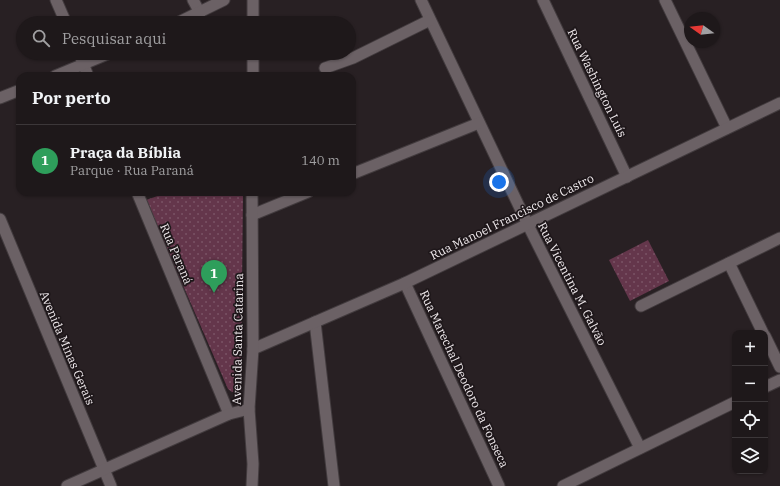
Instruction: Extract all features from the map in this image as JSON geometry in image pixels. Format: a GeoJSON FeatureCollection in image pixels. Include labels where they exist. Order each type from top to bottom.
{"type":"FeatureCollection","features":[{"type":"Feature","properties":{"kind":"street"},"geometry":{"type":"LineString","coordinates":[[56,0],[63,16]]}},
{"type":"Feature","properties":{"kind":"street"},"geometry":{"type":"LineString","coordinates":[[193,0],[200,13]]}},
{"type":"Feature","properties":{"kind":"street"},"geometry":{"type":"LineString","coordinates":[[193,16],[224,0]]}},
{"type":"Feature","properties":{"kind":"street"},"geometry":{"type":"LineString","coordinates":[[253,0],[253,16]]}},
{"type":"Feature","properties":{"kind":"street","name":"Rua Vicentina M. Galvão"},"geometry":{"type":"LineString","coordinates":[[421,0],[528,225],[640,448]]}},
{"type":"Feature","properties":{"kind":"street","name":"Rua Washington Luís"},"geometry":{"type":"LineString","coordinates":[[543,0],[627,176]]}},
{"type":"Feature","properties":{"kind":"street"},"geometry":{"type":"LineString","coordinates":[[665,0],[727,128]]}},
{"type":"Feature","properties":{"kind":"street"},"geometry":{"type":"LineString","coordinates":[[356,57],[430,20]]}},
{"type":"Feature","properties":{"kind":"street"},"geometry":{"type":"LineString","coordinates":[[82,60],[87,72]]}},
{"type":"Feature","properties":{"kind":"street"},"geometry":{"type":"LineString","coordinates":[[66,72],[95,60]]}},
{"type":"Feature","properties":{"kind":"street"},"geometry":{"type":"LineString","coordinates":[[253,60],[253,72]]}},
{"type":"Feature","properties":{"kind":"street"},"geometry":{"type":"LineString","coordinates":[[325,68],[347,60]]}},
{"type":"Feature","properties":{"kind":"street"},"geometry":{"type":"LineString","coordinates":[[0,98],[16,92]]}},
{"type":"Feature","properties":{"kind":"street","name":"Rua Manoel Francisco de Castro"},"geometry":{"type":"LineString","coordinates":[[252,349],[405,283],[780,103]]}},
{"type":"Feature","properties":{"kind":"street"},"geometry":{"type":"LineString","coordinates":[[356,172],[479,123]]}},
{"type":"Feature","properties":{"kind":"street","name":"Rua Paraná"},"geometry":{"type":"LineString","coordinates":[[138,196],[229,414]]}},
{"type":"Feature","properties":{"kind":"street","name":"Avenida Santa Catarina"},"geometry":{"type":"LineString","coordinates":[[252,196],[252,349],[249,409],[253,464],[252,486]]}},
{"type":"Feature","properties":{"kind":"street"},"geometry":{"type":"LineString","coordinates":[[252,215],[298,196]]}},
{"type":"Feature","properties":{"kind":"street","name":"Avenida Minas Gerais"},"geometry":{"type":"LineString","coordinates":[[0,219],[111,486]]}},
{"type":"Feature","properties":{"kind":"street"},"geometry":{"type":"LineString","coordinates":[[641,306],[780,238]]}},
{"type":"Feature","properties":{"kind":"street"},"geometry":{"type":"LineString","coordinates":[[729,262],[763,330]]}},
{"type":"Feature","properties":{"kind":"street","name":"Rua Marechal Deodoro da Fonseca"},"geometry":{"type":"LineString","coordinates":[[405,283],[499,486]]}},
{"type":"Feature","properties":{"kind":"street"},"geometry":{"type":"LineString","coordinates":[[315,322],[334,486]]}},
{"type":"Feature","properties":{"kind":"street"},"geometry":{"type":"LineString","coordinates":[[768,342],[780,367]]}},
{"type":"Feature","properties":{"kind":"street"},"geometry":{"type":"LineString","coordinates":[[768,386],[780,380]]}},
{"type":"Feature","properties":{"kind":"street"},"geometry":{"type":"LineString","coordinates":[[563,486],[732,403]]}},
{"type":"Feature","properties":{"kind":"street"},"geometry":{"type":"LineString","coordinates":[[67,486],[229,414],[249,409]]}},
{"type":"Feature","properties":{"kind":"shaded area"},"geometry":{"type":"Polygon","coordinates":[[[158,196],[243,196],[241,386],[236,392],[232,392],[228,389],[146,200],[158,196]]]}},
{"type":"Feature","properties":{"kind":"shaded area"},"geometry":{"type":"Polygon","coordinates":[[[648,240],[669,281],[630,301],[609,260],[648,240]]]}},
{"type":"Feature","properties":{"kind":"place","name":"Praça da Bíblia"},"geometry":{"type":"Point","coordinates":[214,293]}}]}
